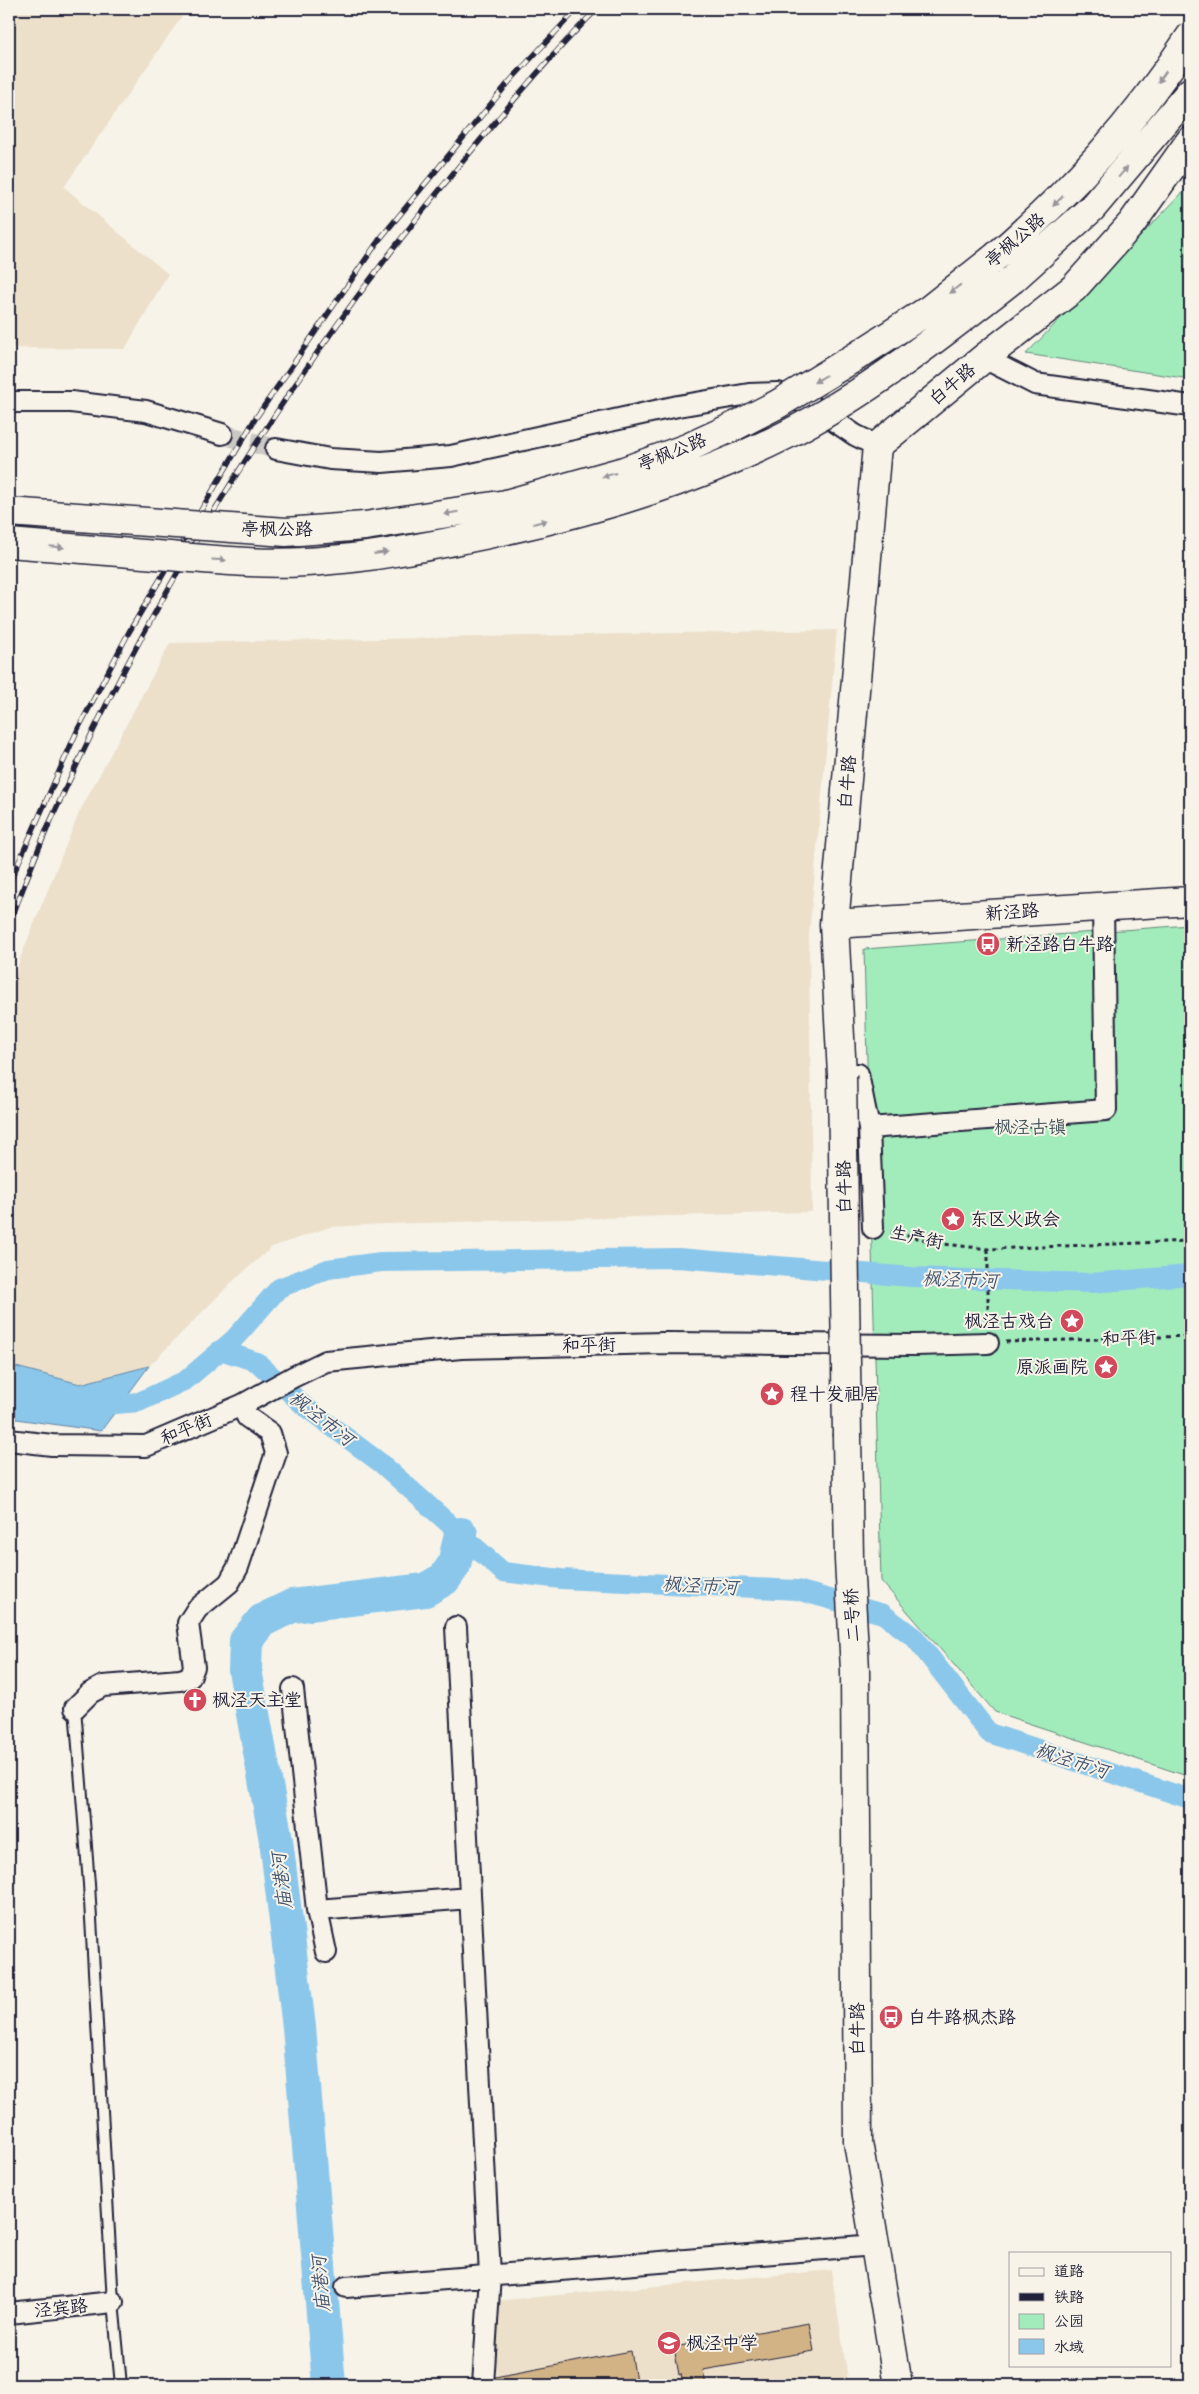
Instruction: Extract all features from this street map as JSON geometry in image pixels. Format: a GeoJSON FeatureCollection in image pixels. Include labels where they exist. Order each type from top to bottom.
{"type":"FeatureCollection","features":[{"type":"Feature","properties":{"kind":"main road","name":"亭枫公路"},"geometry":{"type":"LineString","coordinates":[[9,512],[286,532],[365,526],[506,504],[624,471],[687,448],[778,404],[865,351],[930,308],[993,259],[1043,216],[1080,179],[1134,116],[1190,37]]}},
{"type":"Feature","properties":{"kind":"main road","name":"亭枫公路"},"geometry":{"type":"LineString","coordinates":[[9,542],[217,560],[273,562],[331,560],[420,547],[514,529],[609,503],[692,476],[787,434],[865,388],[925,347],[1013,279],[1092,208],[1190,92]]}},
{"type":"Feature","properties":{"kind":"main road","name":"白牛路"},"geometry":{"type":"LineString","coordinates":[[849,1560],[842,1075],[834,924],[877,446],[984,358],[1074,288],[1132,223],[1190,141]]}},
{"type":"Feature","properties":{"kind":"main road","name":"新泾路"},"geometry":{"type":"LineString","coordinates":[[834,924],[1190,901]]}},
{"type":"Feature","properties":{"kind":"main road","name":"二号桥"},"geometry":{"type":"LineString","coordinates":[[849,1560],[855,1670]]}},
{"type":"Feature","properties":{"kind":"main road","name":"白牛路"},"geometry":{"type":"LineString","coordinates":[[855,1670],[858,2142],[898,2385]]}},
{"type":"Feature","properties":{"kind":"street"},"geometry":{"type":"LineString","coordinates":[[984,358],[1035,384],[1190,406]]}},
{"type":"Feature","properties":{"kind":"street"},"geometry":{"type":"LineString","coordinates":[[276,449],[330,459],[382,462],[451,456],[678,406],[749,394],[778,393],[812,406],[837,420],[855,435],[877,446]]}},
{"type":"Feature","properties":{"kind":"street"},"geometry":{"type":"LineString","coordinates":[[9,402],[71,402],[146,411],[222,434]]}},
{"type":"Feature","properties":{"kind":"street"},"geometry":{"type":"LineString","coordinates":[[869,1128],[1106,1110],[1103,906]]}},
{"type":"Feature","properties":{"kind":"street","name":"生产街"},"geometry":{"type":"LineString","coordinates":[[842,1075],[858,1074],[869,1128],[873,1228]]}},
{"type":"Feature","properties":{"kind":"street","name":"和平街"},"geometry":{"type":"LineString","coordinates":[[9,1440],[52,1445],[146,1446],[251,1401],[326,1361],[461,1348],[663,1343],[915,1345],[988,1343]]}},
{"type":"Feature","properties":{"kind":"street"},"geometry":{"type":"LineString","coordinates":[[75,1708],[90,1693],[103,1686],[190,1677],[194,1667],[188,1623],[197,1609],[228,1583],[238,1567],[276,1453],[270,1433],[247,1417],[251,1401]]}},
{"type":"Feature","properties":{"kind":"street"},"geometry":{"type":"LineString","coordinates":[[456,1627],[490,2275],[483,2385]]}},
{"type":"Feature","properties":{"kind":"street"},"geometry":{"type":"LineString","coordinates":[[293,1689],[317,1910],[326,1952]]}},
{"type":"Feature","properties":{"kind":"street"},"geometry":{"type":"LineString","coordinates":[[317,1910],[470,1898]]}},
{"type":"Feature","properties":{"kind":"street"},"geometry":{"type":"LineString","coordinates":[[346,2287],[875,2245]]}},
{"type":"Feature","properties":{"kind":"street","name":"泾宾路"},"geometry":{"type":"LineString","coordinates":[[9,2313],[113,2302]]}},
{"type":"Feature","properties":{"kind":"lane"},"geometry":{"type":"LineString","coordinates":[[75,1708],[89,1884],[113,2302],[121,2385]]}},
{"type":"Feature","properties":{"kind":"path","name":"生产街"},"geometry":{"type":"LineString","coordinates":[[873,1228],[944,1244],[988,1249],[1190,1241]]}},
{"type":"Feature","properties":{"kind":"path"},"geometry":{"type":"LineString","coordinates":[[988,1249],[988,1343]]}},
{"type":"Feature","properties":{"kind":"path","name":"和平街"},"geometry":{"type":"LineString","coordinates":[[988,1343],[1190,1336]]}},
{"type":"Feature","properties":{"kind":"shaded area"},"geometry":{"type":"Polygon","coordinates":[[[9,9],[187,9],[64,187],[168,274],[125,349],[9,348],[9,9]]]}},
{"type":"Feature","properties":{"kind":"shaded area"},"geometry":{"type":"Polygon","coordinates":[[[837,630],[809,936],[812,1212],[330,1227],[272,1247],[231,1283],[149,1366],[80,1384],[9,1365],[9,997],[21,956],[79,813],[170,643],[837,630]]]}},
{"type":"Feature","properties":{"kind":"shaded area","name":"枫泾中学"},"geometry":{"type":"Polygon","coordinates":[[[831,2270],[849,2385],[497,2385],[493,2301],[831,2270]]]}},
{"type":"Feature","properties":{"kind":"green space"},"geometry":{"type":"Polygon","coordinates":[[[1190,185],[1190,379],[1026,354],[1190,185]]]}},
{"type":"Feature","properties":{"kind":"green space","name":"枫泾古镇"},"geometry":{"type":"Polygon","coordinates":[[[1190,925],[1190,1777],[995,1712],[881,1581],[864,949],[1190,925]]]}},
{"type":"Feature","properties":{"kind":"water"},"geometry":{"type":"Polygon","coordinates":[[[9,1365],[80,1384],[149,1366],[101,1431],[9,1418],[9,1365]]]}},
{"type":"Feature","properties":{"kind":"building"},"geometry":{"type":"Polygon","coordinates":[[[809,2323],[814,2351],[703,2370],[706,2385],[683,2385],[681,2374],[679,2375],[674,2347],[809,2323]]]}},
{"type":"Feature","properties":{"kind":"building"},"geometry":{"type":"Polygon","coordinates":[[[631,2351],[636,2381],[615,2385],[495,2385],[495,2377],[631,2351]]]}},
{"type":"Feature","properties":{"kind":"waterway","name":"枫泾市河"},"geometry":{"type":"LineString","coordinates":[[93,1406],[139,1402],[186,1380],[234,1339],[279,1288],[328,1269],[381,1262],[678,1258],[912,1277],[1091,1283],[1190,1275]]}},
{"type":"Feature","properties":{"kind":"waterway","name":"枫泾市河"},"geometry":{"type":"LineString","coordinates":[[220,1350],[257,1362],[304,1406],[382,1464],[503,1572],[561,1579],[797,1590],[883,1614],[915,1638],[989,1733],[1190,1799]]}},
{"type":"Feature","properties":{"kind":"waterway","name":"庙港河"},"geometry":{"type":"LineString","coordinates":[[329,2385],[299,2027],[276,1840],[245,1670],[246,1641],[263,1620],[292,1606],[425,1590],[444,1579],[454,1565],[461,1534]]}},
{"type":"Feature","properties":{"kind":"tunnel"},"geometry":{"type":"LineString","coordinates":[[222,434],[276,449]]}},
{"type":"Feature","properties":{"kind":"railway"},"geometry":{"type":"LineString","coordinates":[[9,884],[78,729],[129,632],[255,419],[379,240],[509,82],[577,9]]}},
{"type":"Feature","properties":{"kind":"railway"},"geometry":{"type":"LineString","coordinates":[[9,925],[46,831],[93,731],[137,645],[184,561],[234,478],[342,318],[399,241],[509,106],[597,9]]}},
{"type":"Feature","properties":{"kind":"place","name":"新泾路白牛路"},"geometry":{"type":"Point","coordinates":[988,944]}},
{"type":"Feature","properties":{"kind":"place","name":"东区火政会"},"geometry":{"type":"Point","coordinates":[953,1219]}},
{"type":"Feature","properties":{"kind":"place","name":"枫泾古戏台"},"geometry":{"type":"Point","coordinates":[1072,1321]}},
{"type":"Feature","properties":{"kind":"place","name":"原派画院"},"geometry":{"type":"Point","coordinates":[1106,1367]}},
{"type":"Feature","properties":{"kind":"place","name":"程十发祖居"},"geometry":{"type":"Point","coordinates":[772,1394]}},
{"type":"Feature","properties":{"kind":"place","name":"枫泾天主堂"},"geometry":{"type":"Point","coordinates":[195,1700]}},
{"type":"Feature","properties":{"kind":"place","name":"白牛路枫杰路"},"geometry":{"type":"Point","coordinates":[891,2017]}},
{"type":"Feature","properties":{"kind":"place","name":"枫泾中学"},"geometry":{"type":"Point","coordinates":[669,2343]}}]}
